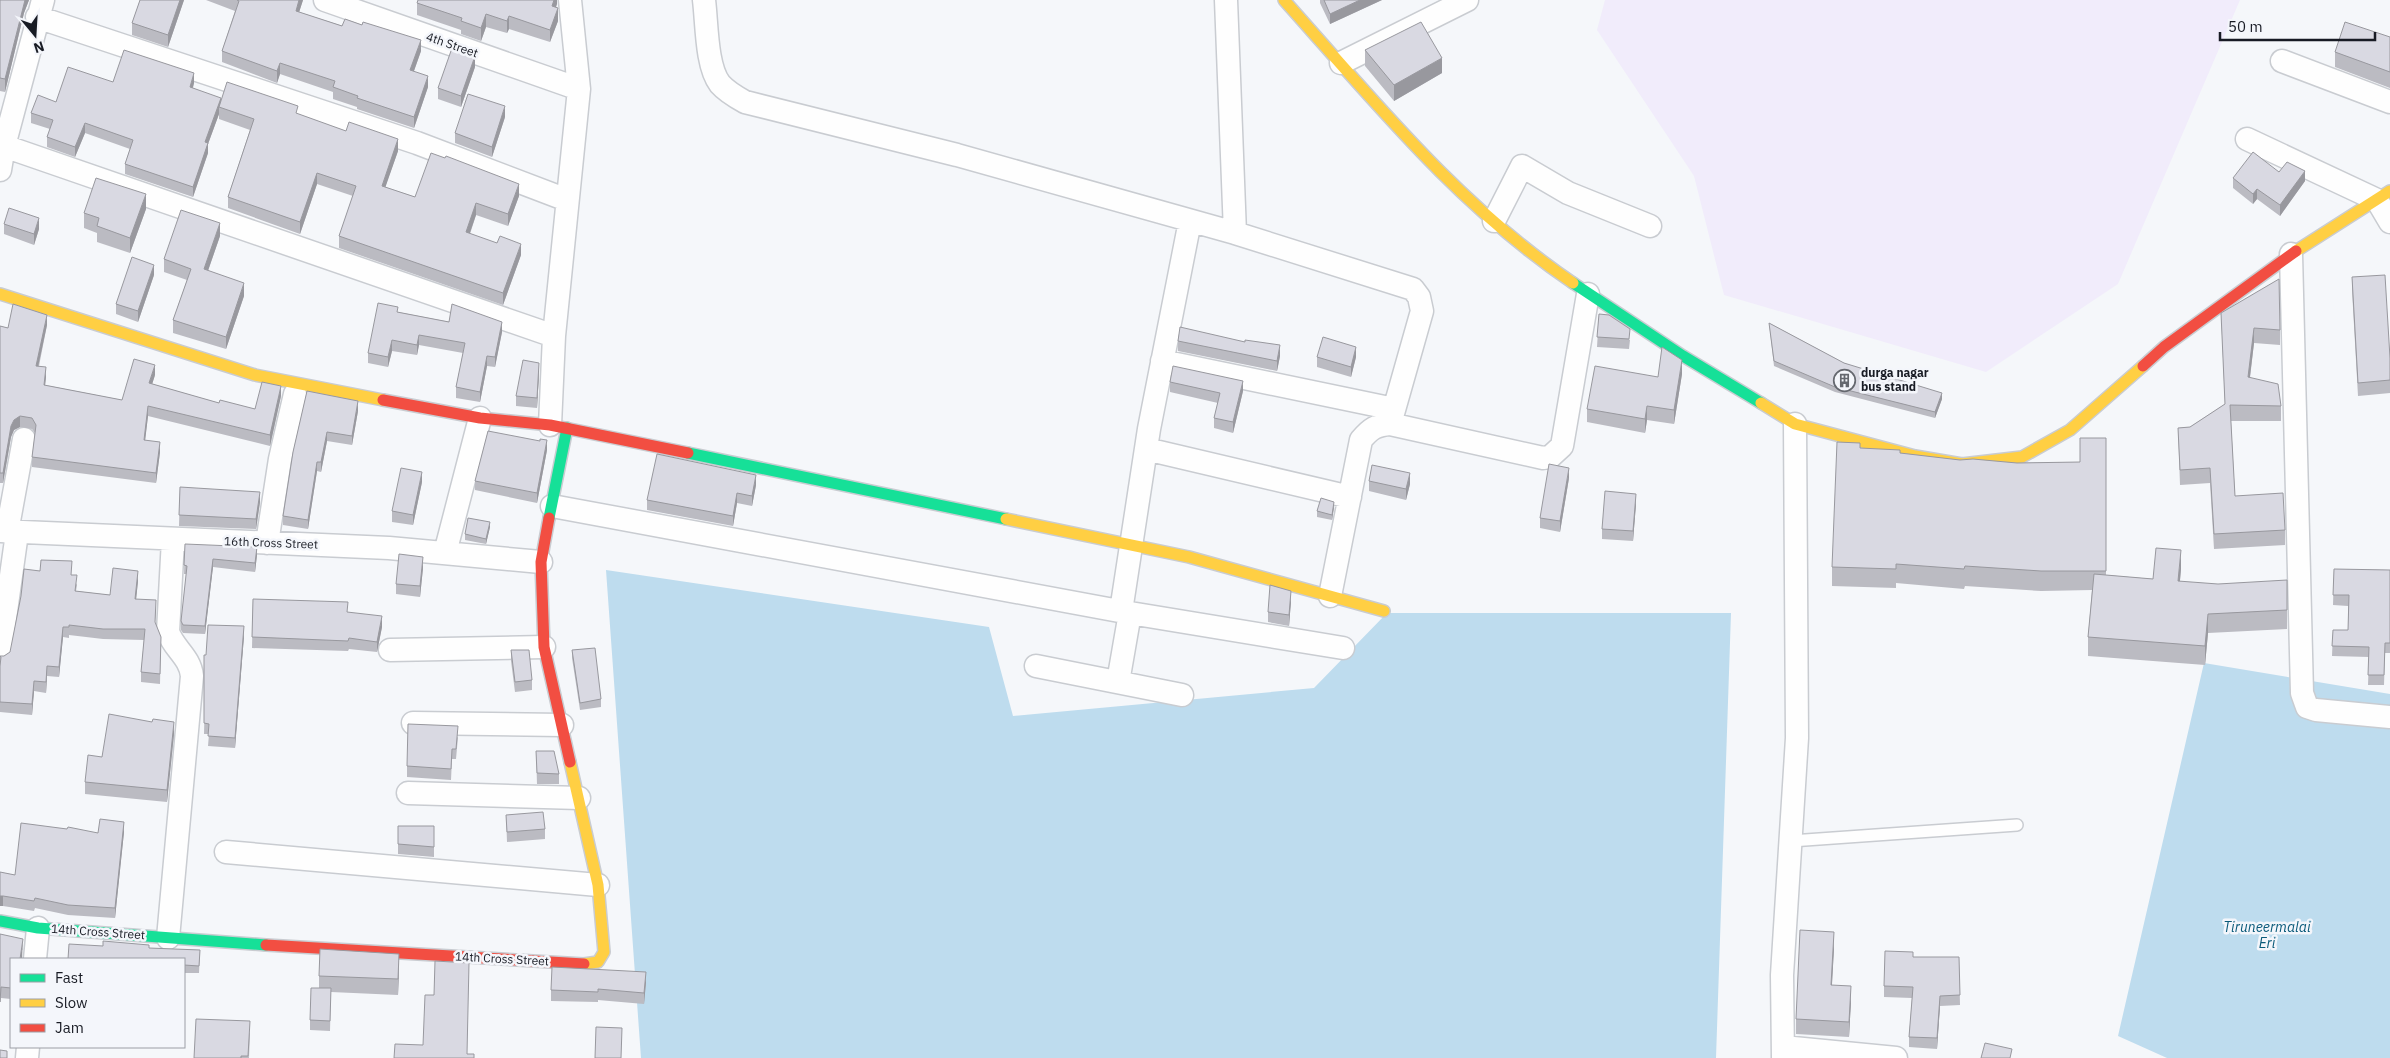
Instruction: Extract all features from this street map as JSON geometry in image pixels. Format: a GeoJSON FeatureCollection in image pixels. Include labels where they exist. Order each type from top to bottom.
{"type":"FeatureCollection","features":[{"type":"Feature","properties":{"kind":"street","name":"4th Street"},"geometry":{"type":"LineString","coordinates":[[325,0],[578,89]]}},
{"type":"Feature","properties":{"kind":"street"},"geometry":{"type":"LineString","coordinates":[[559,427],[554,336],[578,89],[570,0]]}},
{"type":"Feature","properties":{"kind":"street"},"geometry":{"type":"LineString","coordinates":[[704,0],[712,63],[719,82],[730,93],[745,102],[966,158],[1235,233],[1413,289],[1419,296],[1422,310],[1392,416],[1374,427],[1362,440],[1330,596]]}},
{"type":"Feature","properties":{"kind":"street"},"geometry":{"type":"LineString","coordinates":[[1226,0],[1235,233]]}},
{"type":"Feature","properties":{"kind":"street"},"geometry":{"type":"LineString","coordinates":[[1284,0],[1419,152],[1478,210],[1494,220],[1535,257],[1684,356],[1795,424],[1915,456],[1962,464],[2022,457],[2070,430],[2164,347],[2291,254],[2384,196]]}},
{"type":"Feature","properties":{"kind":"street"},"geometry":{"type":"LineString","coordinates":[[1341,63],[1467,0]]}},
{"type":"Feature","properties":{"kind":"street"},"geometry":{"type":"LineString","coordinates":[[0,170],[4,146],[40,9],[417,143],[567,200]]}},
{"type":"Feature","properties":{"kind":"street"},"geometry":{"type":"LineString","coordinates":[[2282,61],[2390,102]]}},
{"type":"Feature","properties":{"kind":"street"},"geometry":{"type":"LineString","coordinates":[[2247,139],[2384,196]]}},
{"type":"Feature","properties":{"kind":"street"},"geometry":{"type":"LineString","coordinates":[[4,146],[554,336]]}},
{"type":"Feature","properties":{"kind":"street"},"geometry":{"type":"LineString","coordinates":[[1494,220],[1522,166],[1568,192],[1650,226]]}},
{"type":"Feature","properties":{"kind":"street"},"geometry":{"type":"LineString","coordinates":[[2384,196],[2390,222]]}},
{"type":"Feature","properties":{"kind":"street"},"geometry":{"type":"LineString","coordinates":[[1118,682],[1126,612],[1130,544],[1162,361],[1190,221]]}},
{"type":"Feature","properties":{"kind":"street"},"geometry":{"type":"LineString","coordinates":[[2291,254],[2302,693],[2308,707],[2316,710],[2390,717]]}},
{"type":"Feature","properties":{"kind":"street"},"geometry":{"type":"LineString","coordinates":[[0,294],[255,375],[480,418],[559,427],[1130,544],[1189,557],[1384,611]]}},
{"type":"Feature","properties":{"kind":"street"},"geometry":{"type":"LineString","coordinates":[[1162,361],[1392,416],[1543,458],[1550,457],[1562,446],[1565,435],[1588,294]]}},
{"type":"Feature","properties":{"kind":"street"},"geometry":{"type":"LineString","coordinates":[[267,543],[280,460],[295,394]]}},
{"type":"Feature","properties":{"kind":"street"},"geometry":{"type":"LineString","coordinates":[[445,553],[480,418]]}},
{"type":"Feature","properties":{"kind":"street"},"geometry":{"type":"LineString","coordinates":[[1795,424],[1797,738],[1782,975],[1783,1053],[1896,1058]]}},
{"type":"Feature","properties":{"kind":"street","name":"14th Cross Street"},"geometry":{"type":"LineString","coordinates":[[0,921],[38,928],[288,947],[589,964],[598,962],[604,952],[598,885],[544,647],[541,562],[552,506],[559,427]]}},
{"type":"Feature","properties":{"kind":"street"},"geometry":{"type":"LineString","coordinates":[[0,654],[8,532],[24,439]]}},
{"type":"Feature","properties":{"kind":"street"},"geometry":{"type":"LineString","coordinates":[[1146,449],[1350,497]]}},
{"type":"Feature","properties":{"kind":"street"},"geometry":{"type":"LineString","coordinates":[[552,506],[1126,612],[1343,648]]}},
{"type":"Feature","properties":{"kind":"street","name":"16th Cross Street"},"geometry":{"type":"LineString","coordinates":[[8,532],[389,548],[541,562]]}},
{"type":"Feature","properties":{"kind":"street"},"geometry":{"type":"LineString","coordinates":[[168,938],[192,676],[188,660],[172,643],[168,632],[173,539]]}},
{"type":"Feature","properties":{"kind":"street"},"geometry":{"type":"LineString","coordinates":[[390,650],[544,647]]}},
{"type":"Feature","properties":{"kind":"street"},"geometry":{"type":"LineString","coordinates":[[1036,666],[1182,695]]}},
{"type":"Feature","properties":{"kind":"street"},"geometry":{"type":"LineString","coordinates":[[413,723],[562,725]]}},
{"type":"Feature","properties":{"kind":"street"},"geometry":{"type":"LineString","coordinates":[[408,793],[579,798]]}},
{"type":"Feature","properties":{"kind":"street"},"geometry":{"type":"LineString","coordinates":[[226,852],[598,885]]}},
{"type":"Feature","properties":{"kind":"street"},"geometry":{"type":"LineString","coordinates":[[35,958],[38,928]]}},
{"type":"Feature","properties":{"kind":"lane"},"geometry":{"type":"LineString","coordinates":[[1791,840],[2017,825]]}},
{"type":"Feature","properties":{"kind":"shaded area"},"geometry":{"type":"Polygon","coordinates":[[[1605,0],[2240,0],[2118,284],[1986,372],[1724,295],[1694,176],[1597,30],[1605,0]]]}},
{"type":"Feature","properties":{"kind":"water"},"geometry":{"type":"Polygon","coordinates":[[[606,570],[989,627],[1013,716],[1314,688],[1387,613],[1731,613],[1716,1058],[641,1058],[606,570]]]}},
{"type":"Feature","properties":{"kind":"water","name":"Tiruneermalai Eri"},"geometry":{"type":"Polygon","coordinates":[[[2204,663],[2390,694],[2390,1058],[2167,1058],[2118,1036],[2204,663]]]}},
{"type":"Feature","properties":{"kind":"building"},"geometry":{"type":"Polygon","coordinates":[[[0,0],[25,0],[5,79],[0,78],[0,0]]]}},
{"type":"Feature","properties":{"kind":"building"},"geometry":{"type":"Polygon","coordinates":[[[140,0],[180,0],[168,35],[132,23],[140,0]]]}},
{"type":"Feature","properties":{"kind":"building"},"geometry":{"type":"Polygon","coordinates":[[[237,0],[299,0],[296,11],[342,26],[345,19],[362,25],[363,22],[421,40],[410,70],[428,76],[414,117],[357,98],[358,96],[333,87],[335,81],[280,63],[277,71],[222,51],[239,1],[237,0]]]}},
{"type":"Feature","properties":{"kind":"building"},"geometry":{"type":"Polygon","coordinates":[[[418,0],[554,0],[552,6],[558,8],[550,30],[509,16],[507,21],[486,14],[481,28],[461,21],[462,18],[417,3],[418,0]]]}},
{"type":"Feature","properties":{"kind":"building"},"geometry":{"type":"Polygon","coordinates":[[[1324,0],[1360,0],[1330,14],[1324,0]]]}},
{"type":"Feature","properties":{"kind":"building"},"geometry":{"type":"Polygon","coordinates":[[[1421,22],[1442,58],[1394,85],[1365,50],[1421,22]]]}},
{"type":"Feature","properties":{"kind":"building"},"geometry":{"type":"Polygon","coordinates":[[[2345,22],[2390,37],[2390,72],[2335,52],[2345,22]]]}},
{"type":"Feature","properties":{"kind":"building"},"geometry":{"type":"Polygon","coordinates":[[[452,48],[475,56],[461,96],[438,88],[452,48]]]}},
{"type":"Feature","properties":{"kind":"building"},"geometry":{"type":"Polygon","coordinates":[[[124,50],[194,73],[190,87],[221,98],[205,142],[208,143],[193,187],[125,164],[133,140],[85,123],[75,147],[47,137],[53,120],[31,113],[38,95],[56,102],[68,67],[113,82],[124,50]]]}},
{"type":"Feature","properties":{"kind":"building"},"geometry":{"type":"Polygon","coordinates":[[[227,82],[298,106],[296,113],[346,131],[349,122],[398,139],[382,186],[415,197],[431,153],[445,158],[446,156],[519,184],[508,214],[476,203],[466,232],[497,243],[500,236],[521,244],[503,293],[339,236],[356,186],[317,173],[300,222],[228,197],[254,119],[219,107],[227,82]]]}},
{"type":"Feature","properties":{"kind":"building"},"geometry":{"type":"Polygon","coordinates":[[[468,94],[505,106],[492,147],[455,133],[468,94]]]}},
{"type":"Feature","properties":{"kind":"building"},"geometry":{"type":"Polygon","coordinates":[[[2253,152],[2279,172],[2287,162],[2305,171],[2280,205],[2257,189],[2253,194],[2233,178],[2253,152]]]}},
{"type":"Feature","properties":{"kind":"building"},"geometry":{"type":"Polygon","coordinates":[[[96,178],[146,194],[130,238],[97,226],[99,218],[84,213],[96,178]]]}},
{"type":"Feature","properties":{"kind":"building"},"geometry":{"type":"Polygon","coordinates":[[[9,208],[39,218],[34,234],[4,224],[9,208]]]}},
{"type":"Feature","properties":{"kind":"building"},"geometry":{"type":"Polygon","coordinates":[[[181,210],[220,223],[204,269],[244,283],[226,337],[173,320],[191,269],[164,259],[181,210]]]}},
{"type":"Feature","properties":{"kind":"building"},"geometry":{"type":"Polygon","coordinates":[[[132,257],[154,265],[138,311],[116,304],[132,257]]]}},
{"type":"Feature","properties":{"kind":"building"},"geometry":{"type":"Polygon","coordinates":[[[2385,275],[2390,380],[2358,383],[2352,277],[2385,275]]]}},
{"type":"Feature","properties":{"kind":"building"},"geometry":{"type":"Polygon","coordinates":[[[2279,279],[2280,330],[2254,328],[2248,377],[2278,384],[2281,406],[2230,405],[2235,496],[2283,493],[2285,530],[2214,534],[2210,468],[2180,470],[2178,428],[2190,427],[2225,404],[2221,313],[2279,279]]]}},
{"type":"Feature","properties":{"kind":"building"},"geometry":{"type":"Polygon","coordinates":[[[378,303],[398,307],[397,312],[449,322],[452,304],[502,322],[495,357],[487,356],[480,392],[456,387],[465,343],[419,335],[417,345],[392,340],[388,357],[368,353],[378,303]]]}},
{"type":"Feature","properties":{"kind":"building"},"geometry":{"type":"Polygon","coordinates":[[[13,304],[47,315],[36,366],[46,367],[44,385],[122,400],[134,359],[155,365],[149,383],[219,403],[220,400],[255,409],[262,382],[281,386],[270,435],[148,406],[144,440],[160,442],[156,473],[32,457],[36,425],[32,418],[20,416],[14,420],[11,426],[3,473],[0,473],[0,326],[8,328],[13,304]]]}},
{"type":"Feature","properties":{"kind":"building"},"geometry":{"type":"Polygon","coordinates":[[[1599,314],[1609,315],[1630,329],[1629,339],[1597,337],[1599,314]]]}},
{"type":"Feature","properties":{"kind":"building","name":"durga nagar bus stand"},"geometry":{"type":"Polygon","coordinates":[[[1769,323],[1844,363],[1942,393],[1935,412],[1835,387],[1774,361],[1769,323]]]}},
{"type":"Feature","properties":{"kind":"building"},"geometry":{"type":"Polygon","coordinates":[[[1180,327],[1245,342],[1245,340],[1280,345],[1277,361],[1178,341],[1180,327]]]}},
{"type":"Feature","properties":{"kind":"building"},"geometry":{"type":"Polygon","coordinates":[[[1323,337],[1356,347],[1351,367],[1317,357],[1323,337]]]}},
{"type":"Feature","properties":{"kind":"building"},"geometry":{"type":"Polygon","coordinates":[[[1662,347],[1682,360],[1674,410],[1647,406],[1645,419],[1587,409],[1595,366],[1658,377],[1662,347]]]}},
{"type":"Feature","properties":{"kind":"building"},"geometry":{"type":"Polygon","coordinates":[[[523,360],[539,363],[537,398],[516,396],[523,360]]]}},
{"type":"Feature","properties":{"kind":"building"},"geometry":{"type":"Polygon","coordinates":[[[1173,366],[1243,381],[1233,422],[1214,418],[1220,393],[1170,382],[1173,366]]]}},
{"type":"Feature","properties":{"kind":"building"},"geometry":{"type":"Polygon","coordinates":[[[307,391],[358,401],[352,436],[327,432],[321,462],[317,462],[308,520],[283,516],[293,452],[307,391]]]}},
{"type":"Feature","properties":{"kind":"building"},"geometry":{"type":"Polygon","coordinates":[[[488,431],[540,441],[540,439],[547,440],[537,493],[475,481],[488,431]]]}},
{"type":"Feature","properties":{"kind":"building"},"geometry":{"type":"Polygon","coordinates":[[[2080,438],[2106,438],[2106,571],[2041,571],[1965,566],[1964,569],[1896,564],[1896,569],[1832,567],[1837,442],[1860,443],[1860,448],[1900,450],[1900,453],[1960,460],[1973,459],[2017,463],[2080,462],[2080,438]]]}},
{"type":"Feature","properties":{"kind":"building"},"geometry":{"type":"Polygon","coordinates":[[[657,454],[756,475],[752,496],[737,493],[733,516],[647,500],[657,454]]]}},
{"type":"Feature","properties":{"kind":"building"},"geometry":{"type":"Polygon","coordinates":[[[1549,464],[1569,468],[1560,521],[1540,518],[1549,464]]]}},
{"type":"Feature","properties":{"kind":"building"},"geometry":{"type":"Polygon","coordinates":[[[1372,465],[1410,473],[1406,489],[1369,481],[1372,465]]]}},
{"type":"Feature","properties":{"kind":"building"},"geometry":{"type":"Polygon","coordinates":[[[401,468],[422,472],[413,515],[392,511],[401,468]]]}},
{"type":"Feature","properties":{"kind":"building"},"geometry":{"type":"Polygon","coordinates":[[[180,487],[260,492],[256,519],[179,515],[180,487]]]}},
{"type":"Feature","properties":{"kind":"building"},"geometry":{"type":"Polygon","coordinates":[[[1605,491],[1636,494],[1633,531],[1602,529],[1605,491]]]}},
{"type":"Feature","properties":{"kind":"building"},"geometry":{"type":"Polygon","coordinates":[[[1321,498],[1334,502],[1332,515],[1317,511],[1321,498]]]}},
{"type":"Feature","properties":{"kind":"building"},"geometry":{"type":"Polygon","coordinates":[[[468,518],[490,522],[486,539],[465,534],[468,518]]]}},
{"type":"Feature","properties":{"kind":"building"},"geometry":{"type":"Polygon","coordinates":[[[185,544],[257,547],[255,563],[213,559],[205,626],[183,625],[181,621],[187,566],[184,565],[185,544]]]}},
{"type":"Feature","properties":{"kind":"building"},"geometry":{"type":"Polygon","coordinates":[[[2156,548],[2181,550],[2178,581],[2218,584],[2287,580],[2287,610],[2208,614],[2205,646],[2088,637],[2094,574],[2153,579],[2156,548]]]}},
{"type":"Feature","properties":{"kind":"building"},"geometry":{"type":"Polygon","coordinates":[[[399,554],[423,557],[420,586],[396,584],[399,554]]]}},
{"type":"Feature","properties":{"kind":"building"},"geometry":{"type":"Polygon","coordinates":[[[41,560],[72,561],[71,575],[77,575],[75,591],[110,595],[113,568],[138,571],[135,599],[156,600],[155,622],[161,637],[160,674],[141,672],[145,629],[103,629],[69,625],[69,627],[63,627],[59,667],[47,666],[46,682],[34,681],[32,704],[0,702],[0,656],[10,652],[21,596],[24,569],[40,571],[41,560]]]}},
{"type":"Feature","properties":{"kind":"building"},"geometry":{"type":"Polygon","coordinates":[[[2334,569],[2390,570],[2390,643],[2385,643],[2384,675],[2368,675],[2369,647],[2332,646],[2333,630],[2348,630],[2349,595],[2333,595],[2334,569]]]}},
{"type":"Feature","properties":{"kind":"building"},"geometry":{"type":"Polygon","coordinates":[[[1270,585],[1291,591],[1289,615],[1268,612],[1270,585]]]}},
{"type":"Feature","properties":{"kind":"building"},"geometry":{"type":"Polygon","coordinates":[[[253,599],[348,602],[347,612],[382,616],[377,642],[349,638],[348,641],[252,637],[253,599]]]}},
{"type":"Feature","properties":{"kind":"building"},"geometry":{"type":"Polygon","coordinates":[[[208,625],[244,626],[235,738],[208,736],[209,724],[204,723],[204,655],[206,655],[208,625]]]}},
{"type":"Feature","properties":{"kind":"building"},"geometry":{"type":"Polygon","coordinates":[[[595,648],[601,699],[580,703],[572,650],[595,648]]]}},
{"type":"Feature","properties":{"kind":"building"},"geometry":{"type":"Polygon","coordinates":[[[511,650],[529,650],[532,680],[515,682],[511,650]]]}},
{"type":"Feature","properties":{"kind":"building"},"geometry":{"type":"Polygon","coordinates":[[[109,714],[152,722],[153,719],[174,722],[167,790],[85,782],[88,755],[102,757],[109,714]]]}},
{"type":"Feature","properties":{"kind":"building"},"geometry":{"type":"Polygon","coordinates":[[[408,724],[458,726],[456,749],[452,749],[451,769],[407,766],[408,724]]]}},
{"type":"Feature","properties":{"kind":"building"},"geometry":{"type":"Polygon","coordinates":[[[536,751],[554,751],[559,774],[537,773],[536,751]]]}},
{"type":"Feature","properties":{"kind":"building"},"geometry":{"type":"Polygon","coordinates":[[[543,812],[545,829],[507,832],[506,815],[543,812]]]}},
{"type":"Feature","properties":{"kind":"building"},"geometry":{"type":"Polygon","coordinates":[[[100,819],[124,822],[115,908],[68,905],[35,898],[34,901],[0,896],[0,872],[15,875],[21,823],[67,829],[68,827],[98,833],[100,819]]]}},
{"type":"Feature","properties":{"kind":"building"},"geometry":{"type":"Polygon","coordinates":[[[398,826],[434,826],[434,847],[398,844],[398,826]]]}},
{"type":"Feature","properties":{"kind":"building"},"geometry":{"type":"Polygon","coordinates":[[[1800,930],[1834,932],[1831,985],[1851,986],[1849,1022],[1796,1019],[1800,930]]]}},
{"type":"Feature","properties":{"kind":"building"},"geometry":{"type":"Polygon","coordinates":[[[0,934],[23,939],[20,958],[10,958],[10,988],[1,987],[0,1002],[0,934]]]}},
{"type":"Feature","properties":{"kind":"building"},"geometry":{"type":"Polygon","coordinates":[[[103,941],[149,945],[149,948],[200,950],[199,966],[185,965],[185,958],[68,958],[69,944],[103,946],[103,941]]]}},
{"type":"Feature","properties":{"kind":"building"},"geometry":{"type":"Polygon","coordinates":[[[320,949],[399,954],[398,979],[319,976],[320,949]]]}},
{"type":"Feature","properties":{"kind":"building"},"geometry":{"type":"Polygon","coordinates":[[[1885,951],[1913,952],[1913,957],[1959,957],[1960,995],[1940,996],[1937,1038],[1909,1037],[1913,987],[1884,986],[1885,951]]]}},
{"type":"Feature","properties":{"kind":"building"},"geometry":{"type":"Polygon","coordinates":[[[435,961],[469,963],[467,1054],[474,1054],[474,1058],[394,1058],[395,1044],[423,1045],[425,995],[434,995],[435,961]]]}},
{"type":"Feature","properties":{"kind":"building"},"geometry":{"type":"Polygon","coordinates":[[[552,967],[646,972],[644,993],[598,989],[598,992],[551,990],[552,967]]]}},
{"type":"Feature","properties":{"kind":"building"},"geometry":{"type":"Polygon","coordinates":[[[311,988],[331,988],[330,1021],[310,1020],[311,988]]]}},
{"type":"Feature","properties":{"kind":"building"},"geometry":{"type":"Polygon","coordinates":[[[196,1019],[250,1021],[248,1056],[241,1056],[241,1058],[194,1058],[196,1019]]]}},
{"type":"Feature","properties":{"kind":"building"},"geometry":{"type":"Polygon","coordinates":[[[596,1027],[622,1028],[621,1058],[595,1058],[596,1027]]]}},
{"type":"Feature","properties":{"kind":"building"},"geometry":{"type":"Polygon","coordinates":[[[1985,1043],[2012,1049],[2010,1058],[1981,1058],[1985,1043]]]}},
{"type":"Feature","properties":{"kind":"building"},"geometry":{"type":"Polygon","coordinates":[[[0,1050],[7,1051],[7,1058],[0,1058],[0,1050]]]}},
{"type":"Feature","properties":{"kind":"traffic: fast"},"geometry":{"type":"LineString","coordinates":[[1573,283],[1683,356],[1761,403]]}},
{"type":"Feature","properties":{"kind":"traffic: fast"},"geometry":{"type":"LineString","coordinates":[[549,518],[567,428]]}},
{"type":"Feature","properties":{"kind":"traffic: fast"},"geometry":{"type":"LineString","coordinates":[[688,453],[1006,519]]}},
{"type":"Feature","properties":{"kind":"traffic: fast"},"geometry":{"type":"LineString","coordinates":[[0,921],[38,928],[266,945]]}},
{"type":"Feature","properties":{"kind":"traffic: slow"},"geometry":{"type":"LineString","coordinates":[[1284,0],[1420,151],[1455,186],[1531,253],[1573,283]]}},
{"type":"Feature","properties":{"kind":"traffic: slow"},"geometry":{"type":"LineString","coordinates":[[2296,251],[2390,191]]}},
{"type":"Feature","properties":{"kind":"traffic: slow"},"geometry":{"type":"LineString","coordinates":[[0,294],[255,375],[383,400]]}},
{"type":"Feature","properties":{"kind":"traffic: slow"},"geometry":{"type":"LineString","coordinates":[[1761,403],[1795,424],[1915,456],[1962,464],[2022,457],[2070,430],[2143,366]]}},
{"type":"Feature","properties":{"kind":"traffic: slow"},"geometry":{"type":"LineString","coordinates":[[1006,519],[1189,557],[1384,611]]}},
{"type":"Feature","properties":{"kind":"traffic: slow"},"geometry":{"type":"LineString","coordinates":[[570,762],[598,885],[604,952],[598,962],[584,964]]}},
{"type":"Feature","properties":{"kind":"traffic: jam"},"geometry":{"type":"LineString","coordinates":[[2143,366],[2164,347],[2296,251]]}},
{"type":"Feature","properties":{"kind":"traffic: jam"},"geometry":{"type":"LineString","coordinates":[[383,400],[480,418],[550,425],[688,453]]}},
{"type":"Feature","properties":{"kind":"traffic: jam"},"geometry":{"type":"LineString","coordinates":[[549,518],[541,562],[544,647],[570,762]]}},
{"type":"Feature","properties":{"kind":"traffic: jam"},"geometry":{"type":"LineString","coordinates":[[266,945],[584,964]]}},
{"type":"Feature","properties":{"kind":"place","name":"durga nagar bus stand"},"geometry":{"type":"Point","coordinates":[1845,380]}}]}
